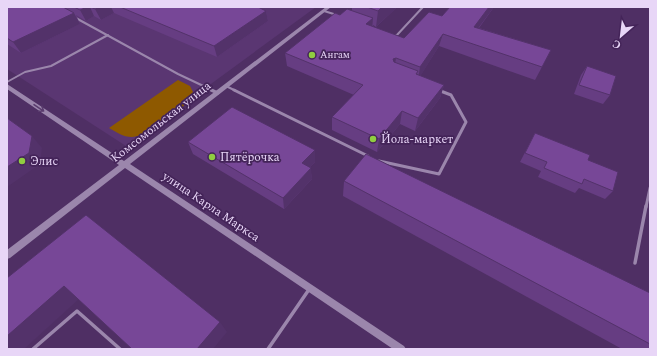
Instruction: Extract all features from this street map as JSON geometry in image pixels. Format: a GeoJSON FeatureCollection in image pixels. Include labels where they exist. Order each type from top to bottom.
{"type":"FeatureCollection","features":[{"type":"Feature","properties":{"kind":"street","name":"Комсомольская улица"},"geometry":{"type":"LineString","coordinates":[[7,255],[326,9]]}},
{"type":"Feature","properties":{"kind":"street","name":"улица Карла Маркса"},"geometry":{"type":"LineString","coordinates":[[7,86],[401,349]]}},
{"type":"Feature","properties":{"kind":"lane"},"geometry":{"type":"LineString","coordinates":[[389,33],[396,36],[424,7]]}},
{"type":"Feature","properties":{"kind":"lane"},"geometry":{"type":"LineString","coordinates":[[326,9],[341,17]]}},
{"type":"Feature","properties":{"kind":"lane"},"geometry":{"type":"LineString","coordinates":[[68,14],[178,74],[218,93]]}},
{"type":"Feature","properties":{"kind":"lane"},"geometry":{"type":"LineString","coordinates":[[7,82],[25,72],[51,66],[108,35]]}},
{"type":"Feature","properties":{"kind":"lane"},"geometry":{"type":"LineString","coordinates":[[226,86],[369,156]]}},
{"type":"Feature","properties":{"kind":"lane"},"geometry":{"type":"LineString","coordinates":[[376,160],[439,174],[466,122],[451,95],[436,90]]}},
{"type":"Feature","properties":{"kind":"lane"},"geometry":{"type":"LineString","coordinates":[[635,263],[650,188]]}},
{"type":"Feature","properties":{"kind":"lane"},"geometry":{"type":"LineString","coordinates":[[268,349],[310,288]]}},
{"type":"Feature","properties":{"kind":"lane"},"geometry":{"type":"LineString","coordinates":[[33,349],[76,310],[120,349]]}},
{"type":"Feature","properties":{"kind":"shaded area"},"geometry":{"type":"Polygon","coordinates":[[[7,7],[316,7],[126,146],[7,69],[7,7]]]}},
{"type":"Feature","properties":{"kind":"shaded area"},"geometry":{"type":"Polygon","coordinates":[[[178,80],[190,86],[193,92],[189,99],[176,113],[158,127],[132,137],[117,133],[109,128],[178,80]]]}},
{"type":"Feature","properties":{"kind":"building"},"geometry":{"type":"Polygon","coordinates":[[[7,7],[63,7],[74,13],[13,42],[7,38],[7,7]]]}},
{"type":"Feature","properties":{"kind":"building"},"geometry":{"type":"Polygon","coordinates":[[[74,7],[87,7],[80,10],[74,7]]]}},
{"type":"Feature","properties":{"kind":"building"},"geometry":{"type":"Polygon","coordinates":[[[120,7],[258,7],[266,11],[214,46],[120,7]]]}},
{"type":"Feature","properties":{"kind":"building"},"geometry":{"type":"Polygon","coordinates":[[[367,7],[382,7],[378,11],[367,7]]]}},
{"type":"Feature","properties":{"kind":"building"},"geometry":{"type":"Polygon","coordinates":[[[450,7],[489,7],[474,27],[551,50],[542,67],[443,34],[420,67],[396,58],[393,59],[394,62],[418,71],[416,74],[444,85],[418,118],[402,111],[379,139],[332,117],[363,85],[285,53],[335,13],[340,15],[347,9],[373,18],[366,24],[404,38],[429,12],[442,16],[450,7]]]}},
{"type":"Feature","properties":{"kind":"building"},"geometry":{"type":"Polygon","coordinates":[[[587,66],[616,76],[610,95],[579,85],[587,66]]]}},
{"type":"Feature","properties":{"kind":"building"},"geometry":{"type":"Polygon","coordinates":[[[232,107],[315,150],[302,163],[311,168],[283,198],[188,142],[232,107]]]}},
{"type":"Feature","properties":{"kind":"building"},"geometry":{"type":"Polygon","coordinates":[[[7,118],[32,136],[29,153],[7,167],[7,118]]]}},
{"type":"Feature","properties":{"kind":"building"},"geometry":{"type":"Polygon","coordinates":[[[535,133],[590,155],[588,160],[618,172],[613,191],[584,179],[582,184],[544,168],[547,162],[525,153],[535,133]]]}},
{"type":"Feature","properties":{"kind":"building"},"geometry":{"type":"Polygon","coordinates":[[[366,154],[650,293],[650,344],[344,181],[366,154]]]}},
{"type":"Feature","properties":{"kind":"building"},"geometry":{"type":"Polygon","coordinates":[[[86,215],[220,322],[197,349],[132,349],[64,286],[7,336],[7,278],[86,215]]]}},
{"type":"Feature","properties":{"kind":"place","name":"Ангам"},"geometry":{"type":"Point","coordinates":[312,55]}},
{"type":"Feature","properties":{"kind":"place","name":"Йола-маркет"},"geometry":{"type":"Point","coordinates":[373,139]}},
{"type":"Feature","properties":{"kind":"place","name":"Пятёрочка"},"geometry":{"type":"Point","coordinates":[212,157]}},
{"type":"Feature","properties":{"kind":"place","name":"Элис"},"geometry":{"type":"Point","coordinates":[22,161]}}]}
